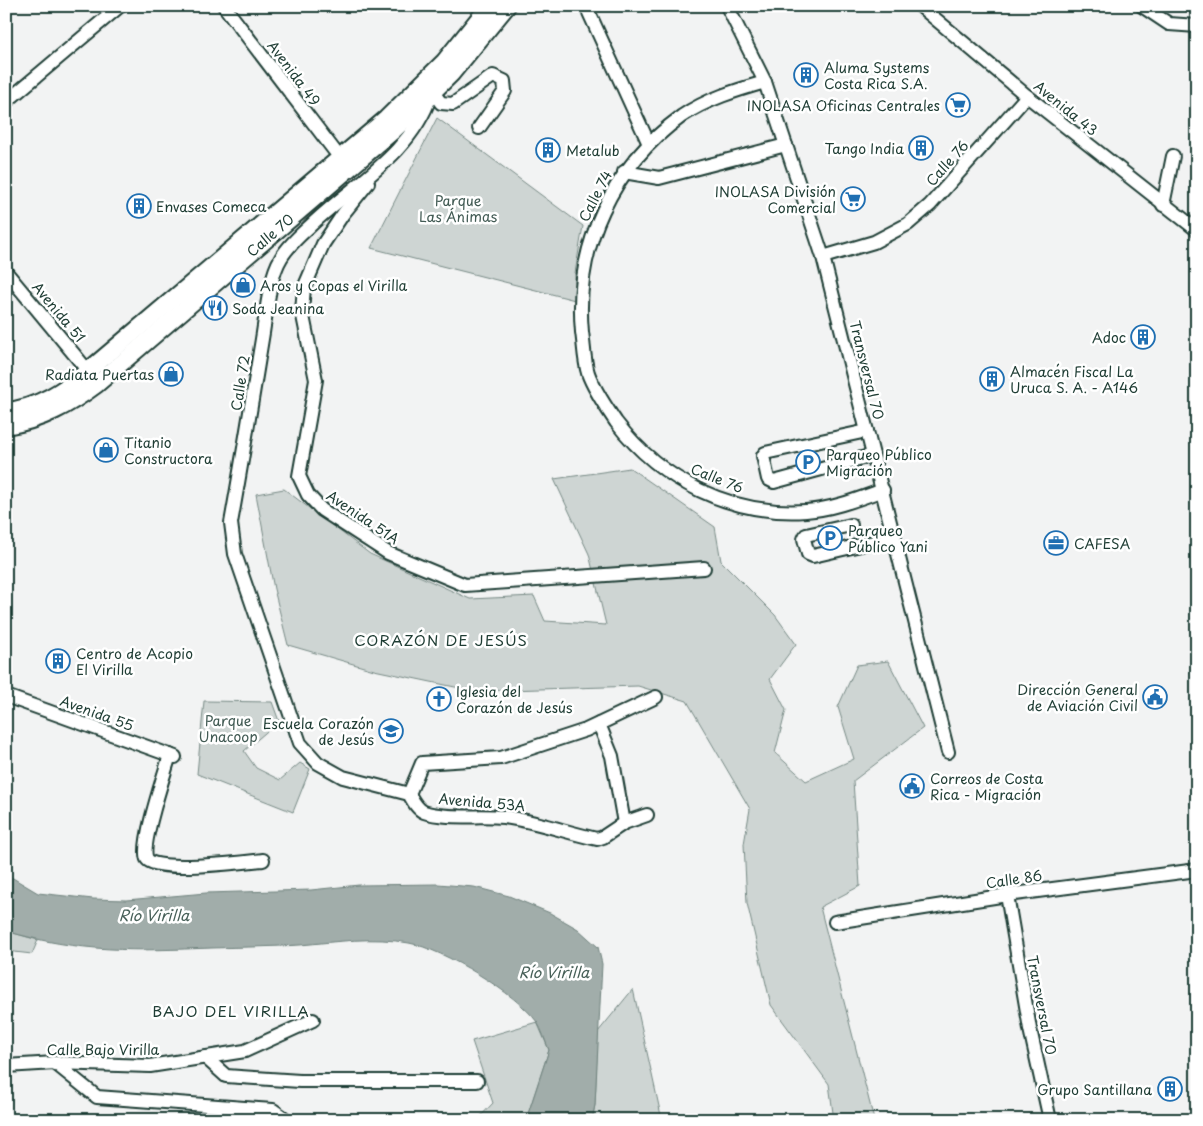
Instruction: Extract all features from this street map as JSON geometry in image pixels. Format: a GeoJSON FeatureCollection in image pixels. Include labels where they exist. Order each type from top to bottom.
{"type":"FeatureCollection","features":[{"type":"Feature","properties":{"kind":"main road","name":"Calle 70"},"geometry":{"type":"LineString","coordinates":[[6,426],[52,413],[72,403],[97,384],[393,131],[429,90],[489,6]]}},
{"type":"Feature","properties":{"kind":"main road","name":"Calle 70"},"geometry":{"type":"LineString","coordinates":[[6,411],[43,401],[65,389],[88,371],[340,158],[452,73],[507,6]]}},
{"type":"Feature","properties":{"kind":"street","name":"Avenida 49"},"geometry":{"type":"LineString","coordinates":[[224,6],[340,158]]}},
{"type":"Feature","properties":{"kind":"street"},"geometry":{"type":"LineString","coordinates":[[586,6],[649,144]]}},
{"type":"Feature","properties":{"kind":"street","name":"Transversal 70"},"geometry":{"type":"LineString","coordinates":[[727,6],[766,82],[823,257],[948,752]]}},
{"type":"Feature","properties":{"kind":"street","name":"Avenida 43"},"geometry":{"type":"LineString","coordinates":[[920,6],[1027,96],[1162,205],[1197,230]]}},
{"type":"Feature","properties":{"kind":"street"},"geometry":{"type":"LineString","coordinates":[[1142,6],[1169,24],[1197,26]]}},
{"type":"Feature","properties":{"kind":"street"},"geometry":{"type":"LineString","coordinates":[[6,102],[113,8]]}},
{"type":"Feature","properties":{"kind":"street"},"geometry":{"type":"LineString","coordinates":[[429,90],[441,103],[453,104],[493,76],[504,81],[505,91],[479,128]]}},
{"type":"Feature","properties":{"kind":"street","name":"Calle 74"},"geometry":{"type":"LineString","coordinates":[[588,373],[581,315],[581,286],[586,258],[594,230],[607,200],[624,172],[649,144],[683,116],[723,95],[766,82]]}},
{"type":"Feature","properties":{"kind":"street","name":"Calle 72"},"geometry":{"type":"LineString","coordinates":[[409,794],[343,777],[318,763],[300,743],[235,554],[232,523],[265,323],[274,275],[280,259],[291,244],[324,212],[387,160],[411,136],[425,113],[429,90]]}},
{"type":"Feature","properties":{"kind":"street","name":"Calle 76"},"geometry":{"type":"LineString","coordinates":[[823,257],[874,242],[908,224],[930,205],[1027,96]]}},
{"type":"Feature","properties":{"kind":"street"},"geometry":{"type":"LineString","coordinates":[[624,172],[659,178],[786,145]]}},
{"type":"Feature","properties":{"kind":"street"},"geometry":{"type":"LineString","coordinates":[[1162,205],[1173,156]]}},
{"type":"Feature","properties":{"kind":"street","name":"Avenida 51A"},"geometry":{"type":"LineString","coordinates":[[387,160],[342,214],[323,244],[304,288],[302,311],[316,380],[299,476],[308,495],[322,510],[388,553],[464,585],[704,568]]}},
{"type":"Feature","properties":{"kind":"street","name":"Avenida 51"},"geometry":{"type":"LineString","coordinates":[[6,272],[88,371]]}},
{"type":"Feature","properties":{"kind":"street","name":"Calle 76"},"geometry":{"type":"LineString","coordinates":[[588,373],[606,408],[630,440],[659,466],[692,488],[719,499],[767,510],[807,511],[846,504],[883,490]]}},
{"type":"Feature","properties":{"kind":"street"},"geometry":{"type":"LineString","coordinates":[[867,431],[765,453],[762,456],[764,468],[768,479],[774,482],[873,455]]}},
{"type":"Feature","properties":{"kind":"street"},"geometry":{"type":"LineString","coordinates":[[852,525],[806,535],[804,539],[808,554],[813,556],[895,536]]}},
{"type":"Feature","properties":{"kind":"street","name":"Avenida 55"},"geometry":{"type":"LineString","coordinates":[[6,696],[173,757],[148,834],[145,850],[147,859],[153,864],[212,865],[263,860]]}},
{"type":"Feature","properties":{"kind":"street"},"geometry":{"type":"LineString","coordinates":[[409,794],[422,763],[501,758],[599,724],[656,697]]}},
{"type":"Feature","properties":{"kind":"street"},"geometry":{"type":"LineString","coordinates":[[599,724],[612,756],[624,822]]}},
{"type":"Feature","properties":{"kind":"street","name":"Avenida 53A"},"geometry":{"type":"LineString","coordinates":[[409,794],[414,803],[423,812],[469,817],[503,817],[548,825],[597,838],[603,837],[624,822],[647,815]]}},
{"type":"Feature","properties":{"kind":"street","name":"Calle 86"},"geometry":{"type":"LineString","coordinates":[[836,922],[1006,895],[1197,870]]}},
{"type":"Feature","properties":{"kind":"street","name":"Transversal 70"},"geometry":{"type":"LineString","coordinates":[[1006,895],[1030,1029],[1050,1120]]}},
{"type":"Feature","properties":{"kind":"street","name":"Calle Bajo Virilla"},"geometry":{"type":"LineString","coordinates":[[6,1066],[55,1063],[150,1066],[245,1051],[313,1020]]}},
{"type":"Feature","properties":{"kind":"street"},"geometry":{"type":"LineString","coordinates":[[205,1057],[226,1076],[300,1081],[477,1081]]}},
{"type":"Feature","properties":{"kind":"street"},"geometry":{"type":"LineString","coordinates":[[55,1063],[97,1097],[273,1110],[287,1120]]}},
{"type":"Feature","properties":{"kind":"green space","name":"Parque Las Ánimas"},"geometry":{"type":"Polygon","coordinates":[[[437,118],[583,226],[575,273],[575,300],[371,248],[437,118]]]}},
{"type":"Feature","properties":{"kind":"green space"},"geometry":{"type":"Polygon","coordinates":[[[630,468],[715,527],[721,561],[775,615],[796,644],[770,679],[786,710],[775,753],[806,781],[854,759],[838,707],[857,665],[888,661],[923,728],[853,781],[860,886],[820,907],[874,1120],[834,1120],[829,1084],[771,1005],[747,903],[744,844],[750,809],[687,701],[638,686],[474,691],[374,670],[288,645],[274,589],[256,494],[284,489],[370,554],[470,599],[534,596],[545,621],[606,625],[589,554],[554,479],[630,468]]]}},
{"type":"Feature","properties":{"kind":"green space","name":"Parque Unacoop"},"geometry":{"type":"Polygon","coordinates":[[[204,701],[272,702],[279,721],[244,751],[256,768],[280,780],[300,763],[310,769],[293,812],[197,774],[204,701]]]}},
{"type":"Feature","properties":{"kind":"green space"},"geometry":{"type":"Polygon","coordinates":[[[6,931],[38,940],[32,954],[6,951],[6,931]]]}},
{"type":"Feature","properties":{"kind":"green space"},"geometry":{"type":"Polygon","coordinates":[[[633,989],[662,1120],[592,1120],[595,1105],[598,1032],[633,989]]]}},
{"type":"Feature","properties":{"kind":"green space"},"geometry":{"type":"Polygon","coordinates":[[[537,1022],[549,1050],[526,1120],[477,1120],[493,1103],[472,1041],[537,1022]]]}},
{"type":"Feature","properties":{"kind":"water","name":"Río Virilla"},"geometry":{"type":"Polygon","coordinates":[[[6,874],[38,893],[93,899],[126,900],[206,893],[311,890],[359,885],[438,884],[474,887],[509,896],[550,913],[578,929],[598,947],[602,964],[595,1105],[592,1120],[526,1120],[549,1050],[539,1025],[527,1011],[497,986],[441,954],[409,943],[382,940],[158,950],[108,949],[59,943],[6,931],[6,874]]]}},
{"type":"Feature","properties":{"kind":"place","name":"Aluma Systems Costa Rica S.A."},"geometry":{"type":"Point","coordinates":[806,75]}},
{"type":"Feature","properties":{"kind":"place","name":"INOLASA Oficinas Centrales"},"geometry":{"type":"Point","coordinates":[958,105]}},
{"type":"Feature","properties":{"kind":"place","name":"Tango India"},"geometry":{"type":"Point","coordinates":[921,148]}},
{"type":"Feature","properties":{"kind":"place","name":"Metalub"},"geometry":{"type":"Point","coordinates":[548,150]}},
{"type":"Feature","properties":{"kind":"place","name":"INOLASA División Comercial"},"geometry":{"type":"Point","coordinates":[853,199]}},
{"type":"Feature","properties":{"kind":"place","name":"Envases Comeca"},"geometry":{"type":"Point","coordinates":[139,206]}},
{"type":"Feature","properties":{"kind":"place","name":"Aros y Copas el Virilla"},"geometry":{"type":"Point","coordinates":[243,285]}},
{"type":"Feature","properties":{"kind":"place","name":"Soda Jeanina"},"geometry":{"type":"Point","coordinates":[215,308]}},
{"type":"Feature","properties":{"kind":"place","name":"Adoc"},"geometry":{"type":"Point","coordinates":[1143,337]}},
{"type":"Feature","properties":{"kind":"place","name":"Radiata Puertas"},"geometry":{"type":"Point","coordinates":[171,374]}},
{"type":"Feature","properties":{"kind":"place","name":"Almacén Fiscal La Uruca S. A. - A146"},"geometry":{"type":"Point","coordinates":[992,379]}},
{"type":"Feature","properties":{"kind":"place","name":"Titanio Constructora"},"geometry":{"type":"Point","coordinates":[106,450]}},
{"type":"Feature","properties":{"kind":"place","name":"Parqueo Público Migración"},"geometry":{"type":"Point","coordinates":[808,462]}},
{"type":"Feature","properties":{"kind":"place","name":"Parqueo Público Yani"},"geometry":{"type":"Point","coordinates":[830,538]}},
{"type":"Feature","properties":{"kind":"place","name":"CAFESA"},"geometry":{"type":"Point","coordinates":[1056,543]}},
{"type":"Feature","properties":{"kind":"place","name":"Centro de Acopio El Virilla"},"geometry":{"type":"Point","coordinates":[58,661]}},
{"type":"Feature","properties":{"kind":"place","name":"Dirección General de Aviación Civil"},"geometry":{"type":"Point","coordinates":[1155,697]}},
{"type":"Feature","properties":{"kind":"place","name":"Iglesia del Corazón de Jesús"},"geometry":{"type":"Point","coordinates":[439,699]}},
{"type":"Feature","properties":{"kind":"place","name":"Escuela Corazón de Jesús"},"geometry":{"type":"Point","coordinates":[391,731]}},
{"type":"Feature","properties":{"kind":"place","name":"Correos de Costa Rica - Migración"},"geometry":{"type":"Point","coordinates":[912,786]}},
{"type":"Feature","properties":{"kind":"place","name":"Grupo Santillana"},"geometry":{"type":"Point","coordinates":[1170,1089]}},
{"type":"Feature","properties":{"kind":"district","name":"CORAZÓN DE JESÚS"},"geometry":{"type":"Point","coordinates":[441,639]}},
{"type":"Feature","properties":{"kind":"district","name":"BAJO DEL VIRILLA"},"geometry":{"type":"Point","coordinates":[231,1010]}}]}
